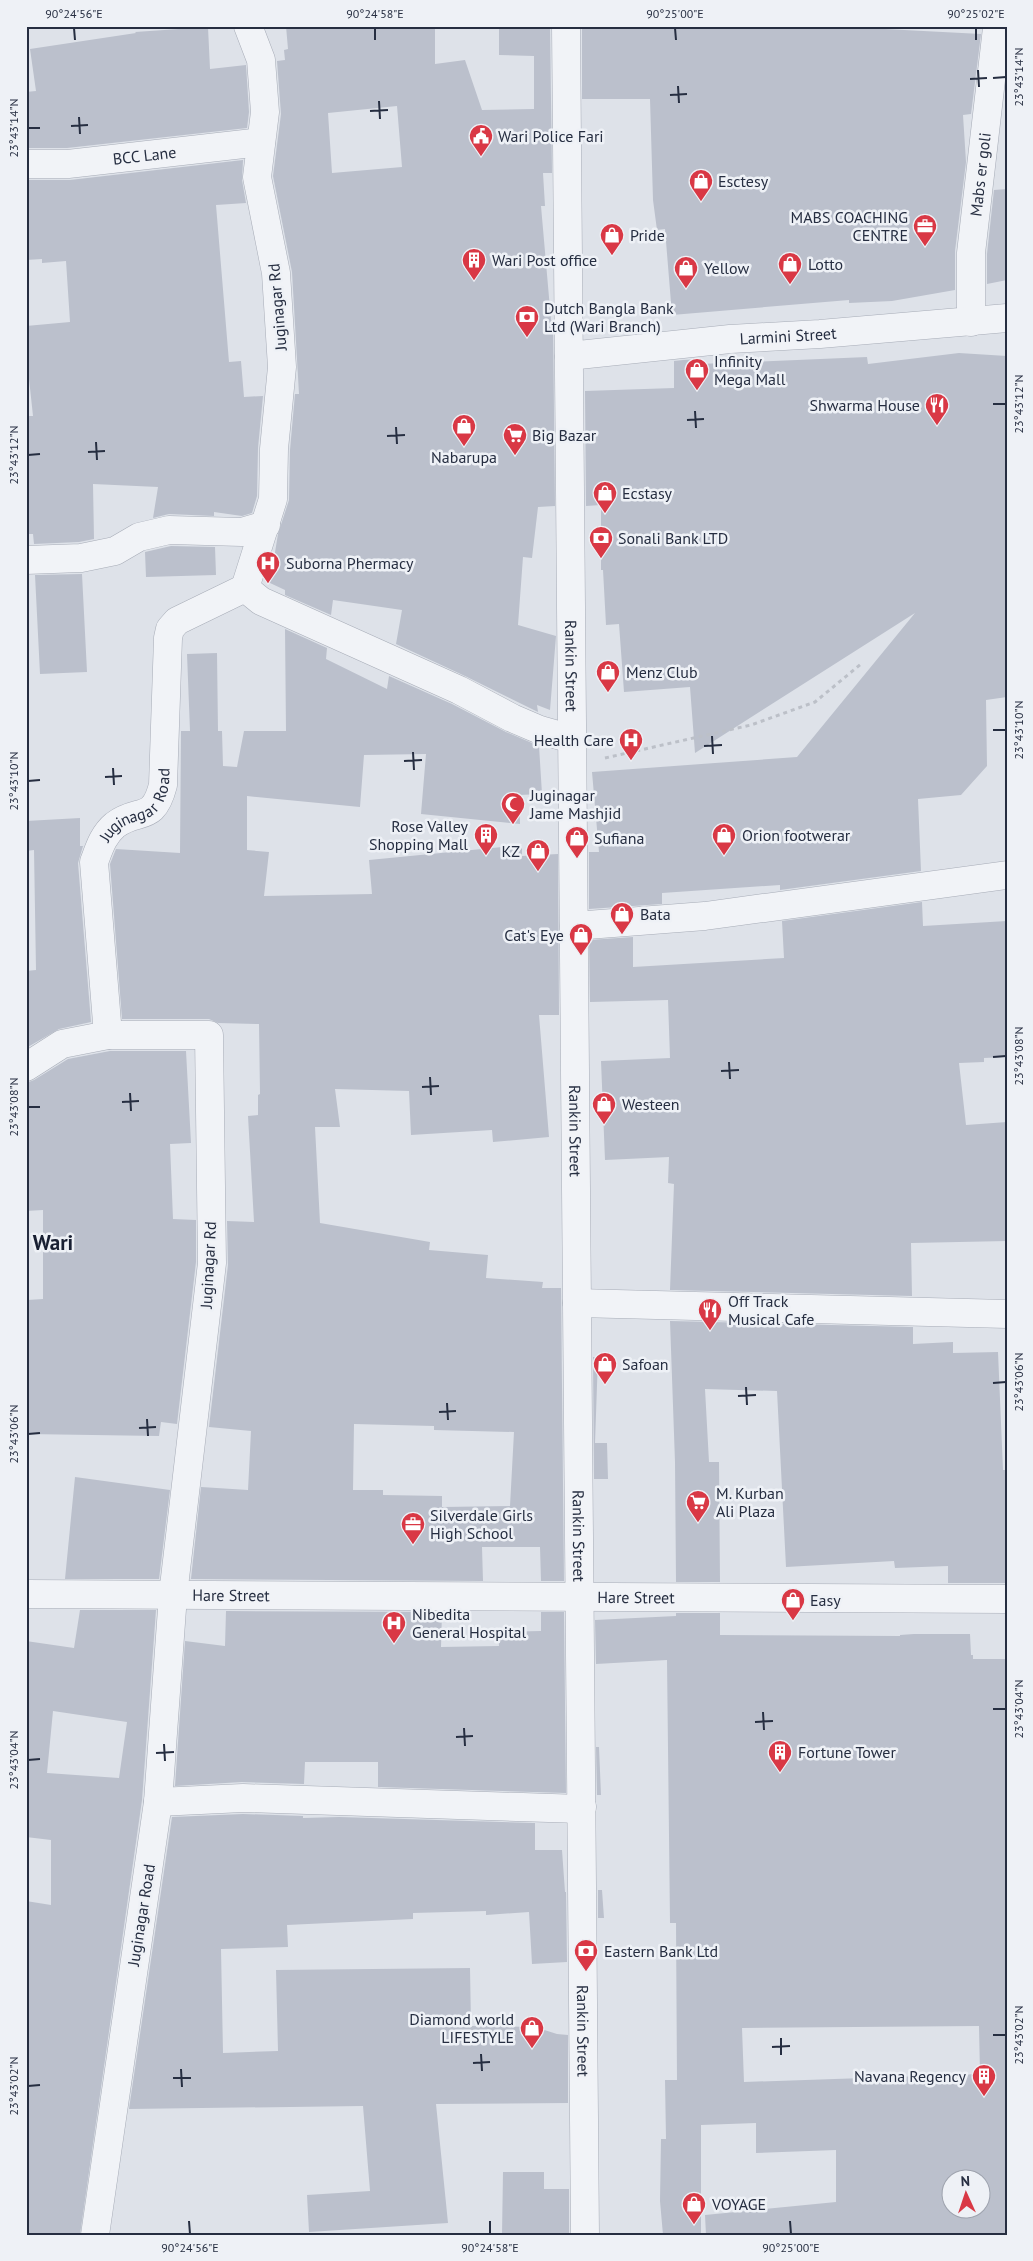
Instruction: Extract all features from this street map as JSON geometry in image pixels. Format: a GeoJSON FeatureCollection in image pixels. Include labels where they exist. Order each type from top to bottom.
{"type":"FeatureCollection","features":[{"type":"Feature","properties":{"kind":"street","name":"Juginagar Rd"},"geometry":{"type":"LineString","coordinates":[[245,588],[273,500],[274,450],[282,367],[276,273],[257,177],[265,112],[261,60],[248,26]]}},
{"type":"Feature","properties":{"kind":"street","name":"Rankin Street"},"geometry":{"type":"LineString","coordinates":[[566,26],[585,2235]]}},
{"type":"Feature","properties":{"kind":"street","name":"Mabs er goli"},"geometry":{"type":"LineString","coordinates":[[971,322],[971,253],[997,28]]}},
{"type":"Feature","properties":{"kind":"street","name":"BCC Lane"},"geometry":{"type":"LineString","coordinates":[[26,164],[68,164],[261,142]]}},
{"type":"Feature","properties":{"kind":"street","name":"Larmini Street"},"geometry":{"type":"LineString","coordinates":[[569,356],[730,339],[1007,318]]}},
{"type":"Feature","properties":{"kind":"street"},"geometry":{"type":"LineString","coordinates":[[26,560],[81,558],[115,551],[139,537],[169,530],[242,532],[266,525]]}},
{"type":"Feature","properties":{"kind":"street"},"geometry":{"type":"LineString","coordinates":[[245,588],[262,601],[459,690],[512,718],[540,730],[572,752]]}},
{"type":"Feature","properties":{"kind":"street","name":"Juginagar Road"},"geometry":{"type":"LineString","coordinates":[[108,1035],[94,862],[102,840],[116,825],[148,811],[158,802],[163,785],[168,638],[170,629],[177,621],[245,588]]}},
{"type":"Feature","properties":{"kind":"street"},"geometry":{"type":"LineString","coordinates":[[574,926],[705,916],[1007,875]]}},
{"type":"Feature","properties":{"kind":"street","name":"Juginagar Rd"},"geometry":{"type":"LineString","coordinates":[[108,1035],[208,1035],[212,1263],[173,1595]]}},
{"type":"Feature","properties":{"kind":"street"},"geometry":{"type":"LineString","coordinates":[[26,1067],[62,1044],[108,1035]]}},
{"type":"Feature","properties":{"kind":"street"},"geometry":{"type":"LineString","coordinates":[[577,1303],[1007,1314]]}},
{"type":"Feature","properties":{"kind":"street","name":"Hare Street"},"geometry":{"type":"LineString","coordinates":[[26,1594],[1007,1599]]}},
{"type":"Feature","properties":{"kind":"street","name":"Juginagar Road"},"geometry":{"type":"LineString","coordinates":[[95,2235],[158,1802],[173,1595]]}},
{"type":"Feature","properties":{"kind":"street"},"geometry":{"type":"LineString","coordinates":[[158,1802],[243,1798],[581,1809],[582,1807]]}},
{"type":"Feature","properties":{"kind":"path"},"geometry":{"type":"LineString","coordinates":[[572,752],[751,725],[815,702],[861,664]]}},
{"type":"Feature","properties":{"kind":"building"},"geometry":{"type":"Polygon","coordinates":[[[286,26],[435,26],[435,64],[465,60],[482,110],[534,109],[534,56],[499,55],[499,26],[550,26],[552,173],[543,173],[545,206],[541,206],[551,320],[553,320],[555,506],[538,507],[532,558],[523,557],[518,625],[556,636],[550,710],[537,705],[538,712],[396,644],[402,610],[333,600],[331,615],[285,595],[285,590],[270,583],[278,534],[289,500],[290,450],[295,394],[299,394],[292,272],[273,176],[281,114],[277,61],[285,60],[284,50],[288,49],[286,26]],[[397,106],[328,113],[332,173],[402,167],[397,106]]]}},
{"type":"Feature","properties":{"kind":"building"},"geometry":{"type":"Polygon","coordinates":[[[582,26],[885,26],[885,29],[981,34],[971,114],[963,115],[966,162],[955,251],[955,290],[892,301],[849,303],[849,300],[672,315],[665,229],[657,230],[653,200],[650,99],[582,99],[582,26]]]}},
{"type":"Feature","properties":{"kind":"building"},"geometry":{"type":"Polygon","coordinates":[[[208,27],[210,69],[246,65],[249,112],[247,128],[67,148],[26,148],[26,92],[36,91],[30,49],[135,32],[208,27]]]}},
{"type":"Feature","properties":{"kind":"building"},"geometry":{"type":"Polygon","coordinates":[[[243,160],[242,180],[246,203],[216,205],[229,362],[241,361],[244,397],[263,396],[258,448],[257,496],[252,513],[242,516],[214,512],[214,516],[169,514],[153,518],[158,487],[93,484],[94,539],[79,542],[34,544],[33,534],[26,534],[26,416],[33,416],[26,351],[26,326],[70,322],[66,261],[42,263],[42,259],[26,260],[26,180],[70,180],[243,160]]]}},
{"type":"Feature","properties":{"kind":"building"},"geometry":{"type":"Polygon","coordinates":[[[1007,189],[1007,280],[987,284],[987,254],[994,190],[1007,189]]]}},
{"type":"Feature","properties":{"kind":"building"},"geometry":{"type":"Polygon","coordinates":[[[959,353],[1007,356],[1007,697],[986,700],[987,766],[961,795],[918,799],[921,871],[780,890],[780,885],[662,893],[662,904],[589,909],[589,852],[599,852],[592,772],[797,757],[915,613],[695,753],[690,687],[624,692],[619,624],[606,625],[603,570],[601,570],[601,505],[586,506],[585,391],[674,388],[674,361],[683,360],[699,359],[700,364],[867,357],[868,364],[959,353]]]}},
{"type":"Feature","properties":{"kind":"building"},"geometry":{"type":"Polygon","coordinates":[[[171,546],[215,547],[216,575],[146,577],[145,552],[171,546]]]}},
{"type":"Feature","properties":{"kind":"building"},"geometry":{"type":"Polygon","coordinates":[[[82,574],[87,672],[40,674],[35,575],[82,574]]]}},
{"type":"Feature","properties":{"kind":"building"},"geometry":{"type":"Polygon","coordinates":[[[285,629],[327,648],[326,659],[387,689],[389,676],[539,746],[542,794],[519,795],[520,824],[421,814],[426,754],[364,755],[360,807],[247,796],[247,850],[269,852],[264,896],[372,894],[369,860],[522,845],[522,856],[558,854],[559,1015],[539,1015],[549,1137],[493,1142],[492,1130],[411,1135],[409,1091],[335,1089],[340,1127],[315,1127],[320,1223],[430,1242],[429,1250],[488,1255],[486,1278],[543,1282],[542,1288],[561,1288],[564,1581],[541,1581],[540,1547],[482,1547],[483,1581],[191,1579],[201,1487],[248,1490],[251,1431],[209,1427],[228,1265],[227,1221],[254,1222],[248,1116],[258,1115],[258,1095],[260,1094],[259,1024],[218,1023],[209,1019],[122,1019],[110,864],[116,849],[180,853],[181,731],[190,731],[187,654],[217,653],[218,731],[222,731],[223,766],[237,767],[244,731],[286,731],[285,629]],[[354,1424],[353,1490],[383,1490],[383,1495],[442,1496],[442,1507],[510,1506],[514,1432],[434,1430],[434,1426],[354,1424]]]}},
{"type":"Feature","properties":{"kind":"building"},"geometry":{"type":"Polygon","coordinates":[[[80,818],[80,846],[83,846],[78,863],[91,1022],[59,1029],[26,1048],[26,971],[36,970],[34,850],[26,851],[26,821],[80,818]]]}},
{"type":"Feature","properties":{"kind":"building"},"geometry":{"type":"Polygon","coordinates":[[[922,902],[923,926],[1007,921],[1007,1057],[984,1058],[984,1062],[959,1063],[966,1125],[1007,1122],[1007,1241],[911,1243],[912,1296],[670,1290],[674,1184],[668,1183],[669,1157],[605,1160],[601,1061],[670,1058],[668,1000],[590,1002],[589,940],[633,937],[633,967],[784,958],[782,921],[922,902]]]}},
{"type":"Feature","properties":{"kind":"building"},"geometry":{"type":"Polygon","coordinates":[[[110,1051],[186,1051],[191,1143],[170,1144],[173,1219],[196,1220],[196,1262],[177,1424],[161,1422],[159,1436],[26,1434],[27,1300],[43,1299],[43,1210],[26,1211],[26,1083],[68,1059],[110,1051]]]}},
{"type":"Feature","properties":{"kind":"building"},"geometry":{"type":"Polygon","coordinates":[[[670,1321],[913,1327],[913,1344],[953,1342],[953,1353],[998,1352],[1003,1470],[1007,1470],[1007,1583],[948,1583],[948,1566],[895,1568],[894,1561],[786,1567],[777,1391],[705,1389],[709,1462],[719,1462],[720,1582],[676,1582],[675,1462],[670,1321]]]}},
{"type":"Feature","properties":{"kind":"building"},"geometry":{"type":"Polygon","coordinates":[[[593,1357],[598,1357],[595,1443],[607,1443],[608,1479],[594,1479],[593,1357]]]}},
{"type":"Feature","properties":{"kind":"building"},"geometry":{"type":"Polygon","coordinates":[[[75,1477],[170,1490],[159,1579],[65,1579],[75,1477]]]}},
{"type":"Feature","properties":{"kind":"building"},"geometry":{"type":"Polygon","coordinates":[[[80,1610],[156,1610],[142,1800],[80,2235],[26,2235],[26,1901],[51,1905],[51,1840],[26,1837],[26,1641],[74,1648],[80,1610]],[[53,1711],[47,1773],[119,1778],[127,1722],[53,1711]]]}},
{"type":"Feature","properties":{"kind":"building"},"geometry":{"type":"Polygon","coordinates":[[[226,1611],[442,1612],[441,1647],[499,1646],[498,1632],[541,1631],[541,1612],[564,1612],[566,1793],[378,1787],[378,1762],[305,1762],[304,1784],[242,1782],[175,1786],[185,1641],[225,1646],[226,1611]]]}},
{"type":"Feature","properties":{"kind":"building"},"geometry":{"type":"Polygon","coordinates":[[[676,1613],[720,1613],[720,1635],[900,1636],[914,1634],[970,1634],[971,1655],[973,1655],[973,1659],[1007,1659],[1007,2235],[706,2235],[705,2215],[836,2202],[836,2150],[756,2153],[756,2123],[701,2125],[701,2235],[663,2235],[660,2201],[661,2139],[666,2139],[665,2080],[677,2080],[676,1923],[670,1923],[667,1660],[596,1664],[595,1620],[676,1616],[676,1613]],[[979,2026],[742,2028],[744,2082],[980,2074],[979,2026]]]}},
{"type":"Feature","properties":{"kind":"building"},"geometry":{"type":"Polygon","coordinates":[[[596,1747],[599,1747],[601,1795],[597,1795],[596,1747]]]}},
{"type":"Feature","properties":{"kind":"building"},"geometry":{"type":"Polygon","coordinates":[[[243,1814],[303,1816],[303,1818],[339,1817],[535,1823],[535,1850],[562,1850],[566,1892],[567,1962],[532,1964],[529,1912],[486,1915],[486,1911],[413,1913],[413,1919],[287,1925],[288,1947],[221,1949],[223,2053],[278,2051],[276,1970],[470,1968],[471,2026],[535,2027],[557,2034],[568,2035],[568,2103],[436,2104],[448,2223],[309,2232],[307,2195],[370,2191],[363,2106],[129,2109],[172,1817],[243,1814]]]}},
{"type":"Feature","properties":{"kind":"building"},"geometry":{"type":"Polygon","coordinates":[[[598,1890],[602,1890],[604,1918],[598,1918],[598,1890]]]}},
{"type":"Feature","properties":{"kind":"building"},"geometry":{"type":"Polygon","coordinates":[[[503,2172],[544,2172],[544,2189],[569,2189],[569,2235],[502,2235],[503,2172]]]}},
{"type":"Feature","properties":{"kind":"place","name":"Wari Police Fari"},"geometry":{"type":"Point","coordinates":[481,157]}},
{"type":"Feature","properties":{"kind":"place","name":"Esctesy"},"geometry":{"type":"Point","coordinates":[701,202]}},
{"type":"Feature","properties":{"kind":"place","name":"MABS COACHING CENTRE"},"geometry":{"type":"Point","coordinates":[925,247]}},
{"type":"Feature","properties":{"kind":"place","name":"Pride"},"geometry":{"type":"Point","coordinates":[612,256]}},
{"type":"Feature","properties":{"kind":"place","name":"Wari Post office"},"geometry":{"type":"Point","coordinates":[474,281]}},
{"type":"Feature","properties":{"kind":"place","name":"Lotto"},"geometry":{"type":"Point","coordinates":[790,285]}},
{"type":"Feature","properties":{"kind":"place","name":"Yellow"},"geometry":{"type":"Point","coordinates":[686,289]}},
{"type":"Feature","properties":{"kind":"place","name":"Dutch Bangla Bank Ltd (Wari Branch)"},"geometry":{"type":"Point","coordinates":[527,338]}},
{"type":"Feature","properties":{"kind":"place","name":"Infinity Mega Mall"},"geometry":{"type":"Point","coordinates":[697,391]}},
{"type":"Feature","properties":{"kind":"place","name":"Shwarma House"},"geometry":{"type":"Point","coordinates":[937,426]}},
{"type":"Feature","properties":{"kind":"place","name":"Nabarupa"},"geometry":{"type":"Point","coordinates":[464,447]}},
{"type":"Feature","properties":{"kind":"place","name":"Big Bazar"},"geometry":{"type":"Point","coordinates":[515,456]}},
{"type":"Feature","properties":{"kind":"place","name":"Ecstasy"},"geometry":{"type":"Point","coordinates":[605,514]}},
{"type":"Feature","properties":{"kind":"place","name":"Sonali Bank LTD"},"geometry":{"type":"Point","coordinates":[601,559]}},
{"type":"Feature","properties":{"kind":"place","name":"Suborna Phermacy"},"geometry":{"type":"Point","coordinates":[268,584]}},
{"type":"Feature","properties":{"kind":"place","name":"Menz Club"},"geometry":{"type":"Point","coordinates":[608,693]}},
{"type":"Feature","properties":{"kind":"place","name":"Health Care"},"geometry":{"type":"Point","coordinates":[631,761]}},
{"type":"Feature","properties":{"kind":"place","name":"Juginagar Jame Mashjid"},"geometry":{"type":"Point","coordinates":[513,825]}},
{"type":"Feature","properties":{"kind":"place","name":"Rose Valley Shopping Mall"},"geometry":{"type":"Point","coordinates":[486,856]}},
{"type":"Feature","properties":{"kind":"place","name":"Orion footwerar"},"geometry":{"type":"Point","coordinates":[724,856]}},
{"type":"Feature","properties":{"kind":"place","name":"Sufiana"},"geometry":{"type":"Point","coordinates":[577,859]}},
{"type":"Feature","properties":{"kind":"place","name":"KZ"},"geometry":{"type":"Point","coordinates":[538,872]}},
{"type":"Feature","properties":{"kind":"place","name":"Bata"},"geometry":{"type":"Point","coordinates":[622,935]}},
{"type":"Feature","properties":{"kind":"place","name":"Cat's Eye"},"geometry":{"type":"Point","coordinates":[581,956]}},
{"type":"Feature","properties":{"kind":"place","name":"Westeen"},"geometry":{"type":"Point","coordinates":[604,1125]}},
{"type":"Feature","properties":{"kind":"place","name":"Off Track Musical Cafe"},"geometry":{"type":"Point","coordinates":[710,1331]}},
{"type":"Feature","properties":{"kind":"place","name":"Safoan"},"geometry":{"type":"Point","coordinates":[605,1385]}},
{"type":"Feature","properties":{"kind":"place","name":"M. Kurban Ali Plaza"},"geometry":{"type":"Point","coordinates":[698,1523]}},
{"type":"Feature","properties":{"kind":"place","name":"Silverdale Girls High School"},"geometry":{"type":"Point","coordinates":[413,1545]}},
{"type":"Feature","properties":{"kind":"place","name":"Easy"},"geometry":{"type":"Point","coordinates":[793,1621]}},
{"type":"Feature","properties":{"kind":"place","name":"Nibedita General Hospital"},"geometry":{"type":"Point","coordinates":[394,1644]}},
{"type":"Feature","properties":{"kind":"place","name":"Fortune Tower"},"geometry":{"type":"Point","coordinates":[780,1773]}},
{"type":"Feature","properties":{"kind":"place","name":"Eastern Bank Ltd"},"geometry":{"type":"Point","coordinates":[586,1972]}},
{"type":"Feature","properties":{"kind":"place","name":"Diamond world LIFESTYLE"},"geometry":{"type":"Point","coordinates":[532,2049]}},
{"type":"Feature","properties":{"kind":"place","name":"Navana Regency"},"geometry":{"type":"Point","coordinates":[984,2097]}},
{"type":"Feature","properties":{"kind":"place","name":"VOYAGE"},"geometry":{"type":"Point","coordinates":[694,2225]}},
{"type":"Feature","properties":{"kind":"district","name":"Wari"},"geometry":{"type":"Point","coordinates":[53,1242]}}]}
